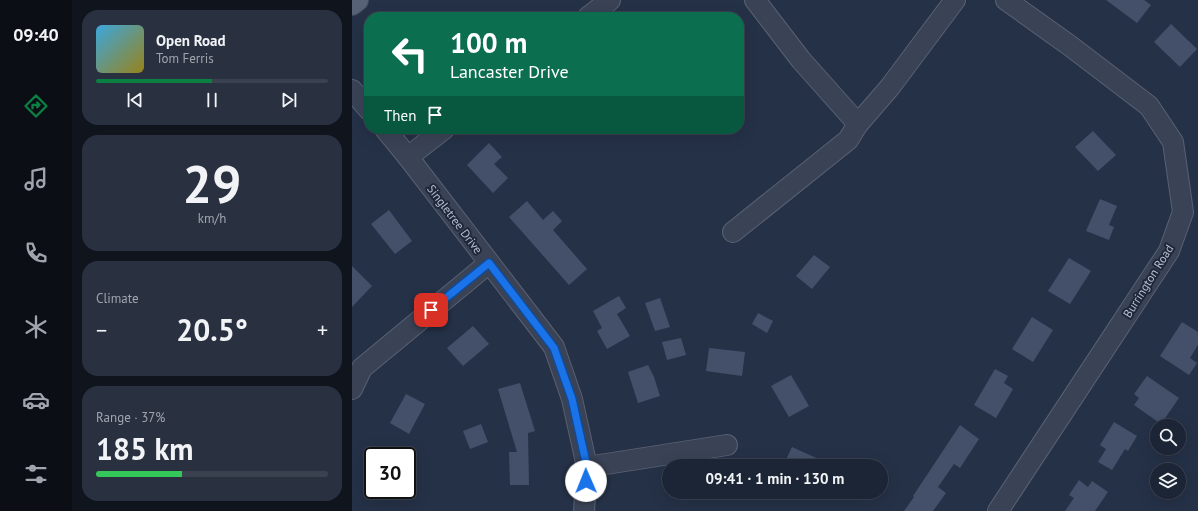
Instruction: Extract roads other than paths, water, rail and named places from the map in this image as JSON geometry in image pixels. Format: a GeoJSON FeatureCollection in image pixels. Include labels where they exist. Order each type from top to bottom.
{"type":"FeatureCollection","features":[{"type":"Feature","properties":{"kind":"main road"},"geometry":{"type":"LineString","coordinates":[[352,4],[357,0]]}},
{"type":"Feature","properties":{"kind":"street"},"geometry":{"type":"LineString","coordinates":[[594,12],[610,0]]}},
{"type":"Feature","properties":{"kind":"street"},"geometry":{"type":"LineString","coordinates":[[755,0],[802,60],[858,124]]}},
{"type":"Feature","properties":{"kind":"street"},"geometry":{"type":"LineString","coordinates":[[733,232],[848,140],[858,124],[890,87],[955,0]]}},
{"type":"Feature","properties":{"kind":"street","name":"Burrington Road"},"geometry":{"type":"LineString","coordinates":[[998,511],[1169,251],[1183,212],[1173,142],[1149,106],[1069,45],[1006,0]]}},
{"type":"Feature","properties":{"kind":"street"},"geometry":{"type":"LineString","coordinates":[[352,90],[364,104]]}},
{"type":"Feature","properties":{"kind":"street","name":"Singletree Drive"},"geometry":{"type":"LineString","coordinates":[[389,134],[554,348],[572,399],[587,467],[584,511]]}},
{"type":"Feature","properties":{"kind":"street"},"geometry":{"type":"LineString","coordinates":[[408,157],[438,134]]}},
{"type":"Feature","properties":{"kind":"street"},"geometry":{"type":"LineString","coordinates":[[352,389],[362,368],[489,263]]}},
{"type":"Feature","properties":{"kind":"street"},"geometry":{"type":"LineString","coordinates":[[587,467],[727,444]]}}]}
